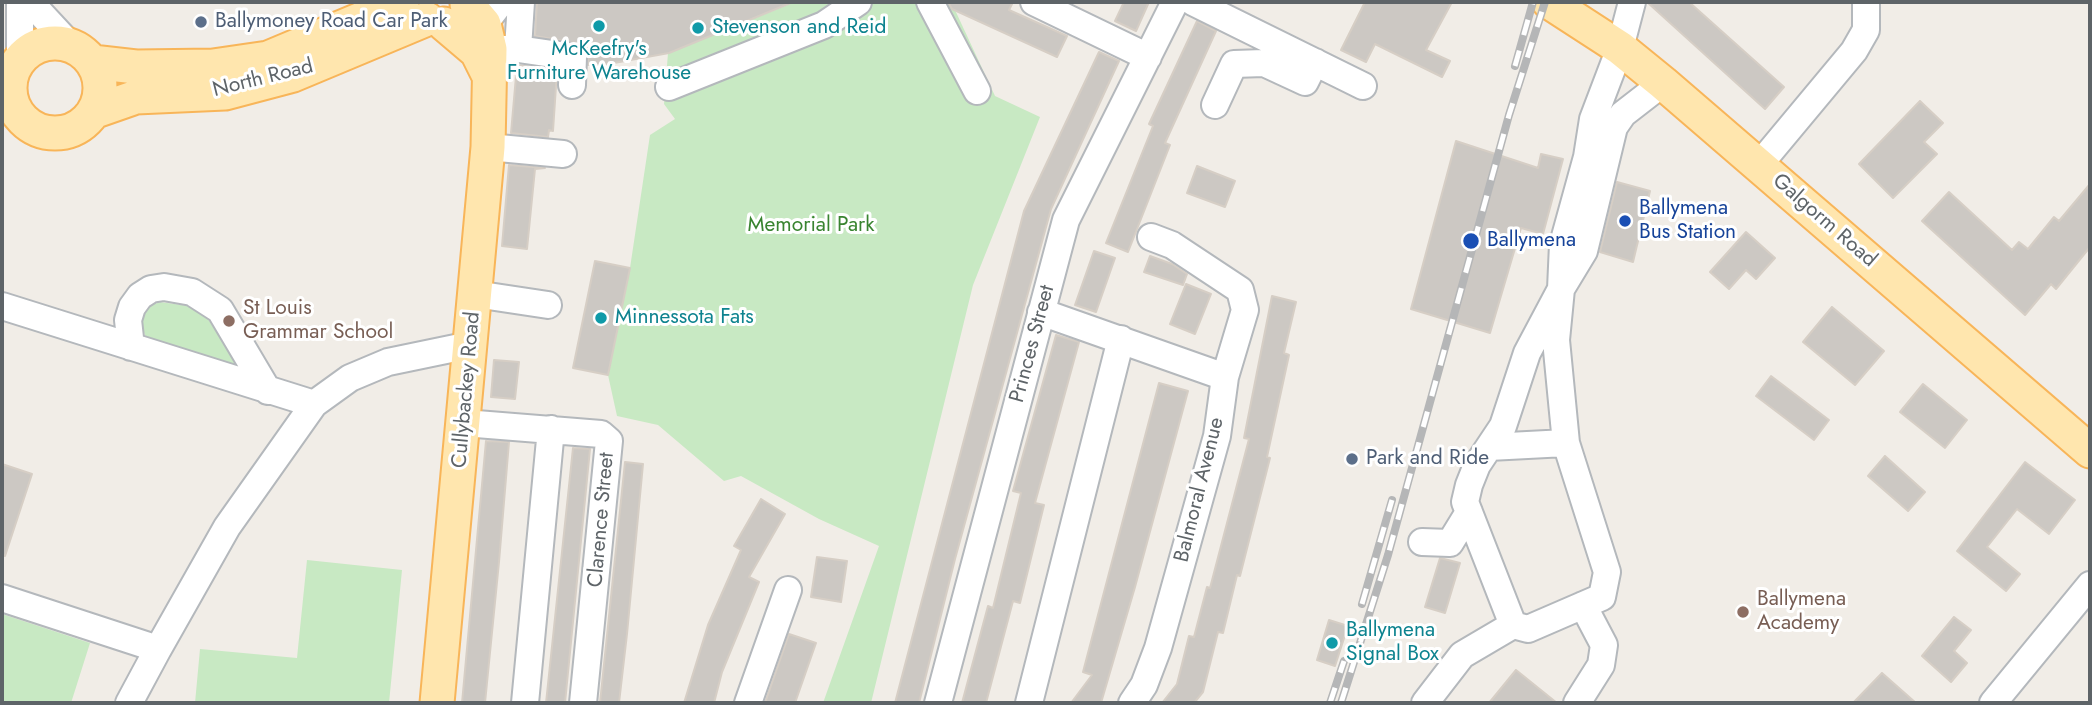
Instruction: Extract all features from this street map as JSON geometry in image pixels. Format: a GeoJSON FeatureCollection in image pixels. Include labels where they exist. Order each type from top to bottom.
{"type":"FeatureCollection","features":[{"type":"Feature","properties":{"kind":"main road","name":"Galgorm Road"},"geometry":{"type":"LineString","coordinates":[[1549,2],[1619,48],[1663,83],[2090,451]]}},
{"type":"Feature","properties":{"kind":"main road","name":"North Road"},"geometry":{"type":"LineString","coordinates":[[81,54],[136,66],[213,66],[464,23]]}},
{"type":"Feature","properties":{"kind":"main road","name":"North Road"},"geometry":{"type":"LineString","coordinates":[[93,112],[136,97],[225,93],[464,23]]}},
{"type":"Feature","properties":{"kind":"main road","name":"Cullybackey Road"},"geometry":{"type":"LineString","coordinates":[[437,703],[488,147],[464,23]]}},
{"type":"Feature","properties":{"kind":"main road"},"geometry":{"type":"LineString","coordinates":[[2,133],[66,132],[77,127],[93,112],[100,88],[81,54],[44,44],[33,49],[12,69],[11,80],[14,106],[32,127],[44,132]]}},
{"type":"Feature","properties":{"kind":"street"},"geometry":{"type":"LineString","coordinates":[[12,69],[20,2]]}},
{"type":"Feature","properties":{"kind":"street"},"geometry":{"type":"LineString","coordinates":[[30,2],[81,54]]}},
{"type":"Feature","properties":{"kind":"street"},"geometry":{"type":"LineString","coordinates":[[464,23],[521,2]]}},
{"type":"Feature","properties":{"kind":"street"},"geometry":{"type":"LineString","coordinates":[[669,87],[824,25],[858,2]]}},
{"type":"Feature","properties":{"kind":"street"},"geometry":{"type":"LineString","coordinates":[[930,2],[977,91]]}},
{"type":"Feature","properties":{"kind":"street"},"geometry":{"type":"LineString","coordinates":[[1034,2],[1148,57]]}},
{"type":"Feature","properties":{"kind":"street","name":"Princes Street"},"geometry":{"type":"LineString","coordinates":[[938,703],[1066,220],[1175,2]]}},
{"type":"Feature","properties":{"kind":"street"},"geometry":{"type":"LineString","coordinates":[[1193,2],[1363,86]]}},
{"type":"Feature","properties":{"kind":"street"},"geometry":{"type":"LineString","coordinates":[[1425,703],[1462,655],[1513,625],[1528,629],[1602,597],[1607,572],[1566,443],[1556,340],[1562,289],[1563,244],[1587,157],[1593,119],[1619,48],[1632,2]]}},
{"type":"Feature","properties":{"kind":"street"},"geometry":{"type":"LineString","coordinates":[[1759,165],[1854,51],[1866,30],[1866,2]]}},
{"type":"Feature","properties":{"kind":"street"},"geometry":{"type":"LineString","coordinates":[[464,23],[573,57],[572,85]]}},
{"type":"Feature","properties":{"kind":"street"},"geometry":{"type":"LineString","coordinates":[[1215,105],[1234,64],[1264,63],[1305,82],[1314,62]]}},
{"type":"Feature","properties":{"kind":"street"},"geometry":{"type":"LineString","coordinates":[[1513,625],[1465,502],[1469,485],[1477,465],[1503,426],[1527,353],[1584,251],[1614,127],[1623,114],[1663,83]]}},
{"type":"Feature","properties":{"kind":"street"},"geometry":{"type":"LineString","coordinates":[[488,147],[563,154]]}},
{"type":"Feature","properties":{"kind":"street","name":"Balmoral Avenue"},"geometry":{"type":"LineString","coordinates":[[1132,703],[1144,685],[1161,635],[1217,436],[1224,377],[1245,310],[1242,295],[1226,278],[1171,245],[1151,237]]}},
{"type":"Feature","properties":{"kind":"street"},"geometry":{"type":"LineString","coordinates":[[131,347],[128,320],[131,307],[140,296],[150,289],[164,287],[192,292],[220,310],[268,391]]}},
{"type":"Feature","properties":{"kind":"street"},"geometry":{"type":"LineString","coordinates":[[475,294],[548,305]]}},
{"type":"Feature","properties":{"kind":"street"},"geometry":{"type":"LineString","coordinates":[[2,306],[314,404]]}},
{"type":"Feature","properties":{"kind":"street"},"geometry":{"type":"LineString","coordinates":[[1041,312],[1224,377]]}},
{"type":"Feature","properties":{"kind":"street"},"geometry":{"type":"LineString","coordinates":[[1029,703],[1121,339]]}},
{"type":"Feature","properties":{"kind":"street"},"geometry":{"type":"LineString","coordinates":[[128,703],[227,527],[314,404],[337,385],[388,362],[470,345]]}},
{"type":"Feature","properties":{"kind":"street","name":"Clarence Street"},"geometry":{"type":"LineString","coordinates":[[464,423],[601,434],[610,445],[583,703]]}},
{"type":"Feature","properties":{"kind":"street"},"geometry":{"type":"LineString","coordinates":[[525,703],[551,429]]}},
{"type":"Feature","properties":{"kind":"street"},"geometry":{"type":"LineString","coordinates":[[1489,447],[1566,443]]}},
{"type":"Feature","properties":{"kind":"street"},"geometry":{"type":"LineString","coordinates":[[1422,542],[1450,543],[1469,512]]}},
{"type":"Feature","properties":{"kind":"street"},"geometry":{"type":"LineString","coordinates":[[1993,703],[2090,585]]}},
{"type":"Feature","properties":{"kind":"street"},"geometry":{"type":"LineString","coordinates":[[748,703],[788,590]]}},
{"type":"Feature","properties":{"kind":"street"},"geometry":{"type":"LineString","coordinates":[[2,598],[158,649]]}},
{"type":"Feature","properties":{"kind":"street"},"geometry":{"type":"LineString","coordinates":[[1577,703],[1601,664],[1604,645],[1583,605]]}},
{"type":"Feature","properties":{"kind":"green space","name":"Memorial Park"},"geometry":{"type":"Polygon","coordinates":[[[795,2],[958,2],[955,10],[995,96],[1040,117],[973,285],[871,703],[823,703],[879,546],[819,519],[741,476],[724,481],[658,425],[617,416],[608,375],[630,268],[650,135],[675,119],[664,104],[668,53],[795,2]]]}},
{"type":"Feature","properties":{"kind":"green space"},"geometry":{"type":"Polygon","coordinates":[[[160,302],[189,306],[204,313],[241,369],[148,343],[142,327],[144,308],[160,302]]]}},
{"type":"Feature","properties":{"kind":"green space"},"geometry":{"type":"Polygon","coordinates":[[[307,560],[402,570],[389,703],[195,703],[200,649],[297,658],[307,560]]]}},
{"type":"Feature","properties":{"kind":"green space"},"geometry":{"type":"Polygon","coordinates":[[[2,614],[90,643],[71,703],[2,703],[2,614]]]}},
{"type":"Feature","properties":{"kind":"building","name":"McKeefry's Furniture Warehouse"},"geometry":{"type":"Polygon","coordinates":[[[537,2],[793,2],[669,53],[603,65],[588,65],[587,51],[582,44],[535,36],[537,2]]]}},
{"type":"Feature","properties":{"kind":"building"},"geometry":{"type":"Polygon","coordinates":[[[948,2],[1013,2],[1009,10],[1067,36],[1057,57],[952,9],[948,2]]]}},
{"type":"Feature","properties":{"kind":"building"},"geometry":{"type":"Polygon","coordinates":[[[1124,2],[1149,2],[1136,31],[1115,21],[1124,2]]]}},
{"type":"Feature","properties":{"kind":"building"},"geometry":{"type":"Polygon","coordinates":[[[1365,2],[1452,2],[1426,50],[1450,61],[1442,77],[1375,44],[1366,62],[1341,50],[1365,2]]]}},
{"type":"Feature","properties":{"kind":"building"},"geometry":{"type":"Polygon","coordinates":[[[1647,2],[1689,2],[1784,87],[1765,109],[1647,2]]]}},
{"type":"Feature","properties":{"kind":"building"},"geometry":{"type":"Polygon","coordinates":[[[1197,21],[1216,31],[1165,143],[1170,145],[1128,252],[1106,243],[1153,126],[1149,124],[1197,21]]]}},
{"type":"Feature","properties":{"kind":"building"},"geometry":{"type":"Polygon","coordinates":[[[1099,52],[1119,61],[1051,209],[955,559],[919,703],[895,703],[1024,211],[1099,52]]]}},
{"type":"Feature","properties":{"kind":"building"},"geometry":{"type":"Polygon","coordinates":[[[517,65],[557,71],[553,131],[549,130],[548,137],[511,133],[517,65]]]}},
{"type":"Feature","properties":{"kind":"building"},"geometry":{"type":"Polygon","coordinates":[[[1920,101],[1943,123],[1924,142],[1937,154],[1893,198],[1859,164],[1920,101]]]}},
{"type":"Feature","properties":{"kind":"building"},"geometry":{"type":"Polygon","coordinates":[[[1456,141],[1538,168],[1541,154],[1563,159],[1543,234],[1521,228],[1490,333],[1411,309],[1456,141]]]}},
{"type":"Feature","properties":{"kind":"building"},"geometry":{"type":"Polygon","coordinates":[[[509,165],[545,168],[535,169],[527,249],[502,246],[509,165]]]}},
{"type":"Feature","properties":{"kind":"building"},"geometry":{"type":"Polygon","coordinates":[[[1197,166],[1235,181],[1225,207],[1187,193],[1197,166]]]}},
{"type":"Feature","properties":{"kind":"building","name":"Ballymena Bus Station"},"geometry":{"type":"Polygon","coordinates":[[[1617,182],[1650,191],[1633,262],[1600,252],[1617,182]]]}},
{"type":"Feature","properties":{"kind":"building"},"geometry":{"type":"Polygon","coordinates":[[[2090,184],[2090,247],[2056,289],[2051,284],[2025,315],[1922,221],[1949,192],[2012,250],[2019,242],[2028,249],[2054,217],[2059,221],[2090,184]]]}},
{"type":"Feature","properties":{"kind":"building"},"geometry":{"type":"Polygon","coordinates":[[[1746,232],[1775,258],[1756,279],[1746,270],[1729,289],[1710,272],[1746,232]]]}},
{"type":"Feature","properties":{"kind":"building"},"geometry":{"type":"Polygon","coordinates":[[[1094,251],[1115,258],[1096,312],[1075,305],[1094,251]]]}},
{"type":"Feature","properties":{"kind":"building"},"geometry":{"type":"Polygon","coordinates":[[[1150,256],[1172,264],[1187,274],[1183,285],[1144,272],[1150,256]]]}},
{"type":"Feature","properties":{"kind":"building","name":"Minnessota Fats"},"geometry":{"type":"Polygon","coordinates":[[[595,261],[630,268],[608,375],[573,368],[595,261]]]}},
{"type":"Feature","properties":{"kind":"building"},"geometry":{"type":"Polygon","coordinates":[[[1186,284],[1211,294],[1195,334],[1170,324],[1186,284]]]}},
{"type":"Feature","properties":{"kind":"building"},"geometry":{"type":"Polygon","coordinates":[[[1272,296],[1296,302],[1284,353],[1289,355],[1267,457],[1270,458],[1240,576],[1237,575],[1223,633],[1218,632],[1203,692],[1194,703],[1162,703],[1177,684],[1189,636],[1194,637],[1207,587],[1210,588],[1249,439],[1244,438],[1272,296]]]}},
{"type":"Feature","properties":{"kind":"building"},"geometry":{"type":"Polygon","coordinates":[[[1832,307],[1884,351],[1855,385],[1803,342],[1832,307]]]}},
{"type":"Feature","properties":{"kind":"building"},"geometry":{"type":"Polygon","coordinates":[[[1056,335],[1079,342],[1035,503],[1044,505],[1020,603],[1013,601],[986,703],[962,703],[988,606],[993,608],[1021,493],[1013,491],[1056,335]]]}},
{"type":"Feature","properties":{"kind":"building"},"geometry":{"type":"Polygon","coordinates":[[[494,360],[519,362],[515,399],[491,397],[494,360]]]}},
{"type":"Feature","properties":{"kind":"building"},"geometry":{"type":"Polygon","coordinates":[[[1771,376],[1829,420],[1814,440],[1756,396],[1771,376]]]}},
{"type":"Feature","properties":{"kind":"building"},"geometry":{"type":"Polygon","coordinates":[[[1159,383],[1188,391],[1135,587],[1101,703],[1071,703],[1092,675],[1083,672],[1159,383]]]}},
{"type":"Feature","properties":{"kind":"building"},"geometry":{"type":"Polygon","coordinates":[[[1923,384],[1967,420],[1945,448],[1900,412],[1923,384]]]}},
{"type":"Feature","properties":{"kind":"building"},"geometry":{"type":"Polygon","coordinates":[[[486,441],[509,442],[499,562],[485,703],[462,703],[486,441]]]}},
{"type":"Feature","properties":{"kind":"building"},"geometry":{"type":"Polygon","coordinates":[[[573,448],[590,449],[565,703],[546,703],[573,448]]]}},
{"type":"Feature","properties":{"kind":"building"},"geometry":{"type":"Polygon","coordinates":[[[1885,456],[1925,492],[1908,511],[1868,476],[1885,456]]]}},
{"type":"Feature","properties":{"kind":"building"},"geometry":{"type":"Polygon","coordinates":[[[625,462],[643,464],[627,634],[619,703],[600,703],[625,462]]]}},
{"type":"Feature","properties":{"kind":"building"},"geometry":{"type":"Polygon","coordinates":[[[2025,462],[2075,500],[2049,534],[2017,509],[1987,547],[2020,574],[2006,591],[1957,551],[2025,462]]]}},
{"type":"Feature","properties":{"kind":"building"},"geometry":{"type":"Polygon","coordinates":[[[2,464],[32,474],[5,556],[2,555],[2,464]]]}},
{"type":"Feature","properties":{"kind":"building"},"geometry":{"type":"Polygon","coordinates":[[[761,499],[785,514],[749,577],[759,582],[722,672],[714,703],[684,703],[708,625],[741,550],[734,546],[761,499]]]}},
{"type":"Feature","properties":{"kind":"building"},"geometry":{"type":"Polygon","coordinates":[[[817,557],[847,561],[841,602],[811,597],[817,557]]]}},
{"type":"Feature","properties":{"kind":"building"},"geometry":{"type":"Polygon","coordinates":[[[1440,558],[1460,563],[1445,613],[1425,607],[1440,558]]]}},
{"type":"Feature","properties":{"kind":"building"},"geometry":{"type":"Polygon","coordinates":[[[1954,617],[1971,630],[1954,651],[1967,663],[1951,682],[1922,656],[1954,617]]]}},
{"type":"Feature","properties":{"kind":"building","name":"Ballymena Signal Box"},"geometry":{"type":"Polygon","coordinates":[[[1329,620],[1348,626],[1335,666],[1317,660],[1329,620]]]}},
{"type":"Feature","properties":{"kind":"building"},"geometry":{"type":"Polygon","coordinates":[[[789,634],[816,643],[795,703],[765,703],[789,634]]]}},
{"type":"Feature","properties":{"kind":"building"},"geometry":{"type":"Polygon","coordinates":[[[1516,670],[1557,703],[1489,703],[1516,670]]]}},
{"type":"Feature","properties":{"kind":"building"},"geometry":{"type":"Polygon","coordinates":[[[1882,673],[1916,703],[1853,703],[1882,673]]]}},
{"type":"Feature","properties":{"kind":"railway"},"geometry":{"type":"LineString","coordinates":[[1515,66],[1533,2]]}},
{"type":"Feature","properties":{"kind":"railway"},"geometry":{"type":"LineString","coordinates":[[1341,703],[1388,555],[1509,115],[1545,2]]}},
{"type":"Feature","properties":{"kind":"railway"},"geometry":{"type":"LineString","coordinates":[[1362,604],[1392,500]]}},
{"type":"Feature","properties":{"kind":"railway"},"geometry":{"type":"LineString","coordinates":[[1330,703],[1344,661]]}},
{"type":"Feature","properties":{"kind":"place","name":"Ballymoney Road Car Park"},"geometry":{"type":"Point","coordinates":[201,22]}},
{"type":"Feature","properties":{"kind":"place","name":"McKeefry's Furniture Warehouse"},"geometry":{"type":"Point","coordinates":[599,26]}},
{"type":"Feature","properties":{"kind":"place","name":"Stevenson and Reid"},"geometry":{"type":"Point","coordinates":[698,28]}},
{"type":"Feature","properties":{"kind":"place","name":"Ballymena Bus Station"},"geometry":{"type":"Point","coordinates":[1625,221]}},
{"type":"Feature","properties":{"kind":"place","name":"Ballymena"},"geometry":{"type":"Point","coordinates":[1471,241]}},
{"type":"Feature","properties":{"kind":"place","name":"Minnessota Fats"},"geometry":{"type":"Point","coordinates":[601,318]}},
{"type":"Feature","properties":{"kind":"place","name":"St Louis Grammar School"},"geometry":{"type":"Point","coordinates":[229,321]}},
{"type":"Feature","properties":{"kind":"place","name":"Park and Ride"},"geometry":{"type":"Point","coordinates":[1352,459]}},
{"type":"Feature","properties":{"kind":"place","name":"Ballymena Academy"},"geometry":{"type":"Point","coordinates":[1743,612]}},
{"type":"Feature","properties":{"kind":"place","name":"Ballymena Signal Box"},"geometry":{"type":"Point","coordinates":[1332,643]}}]}
